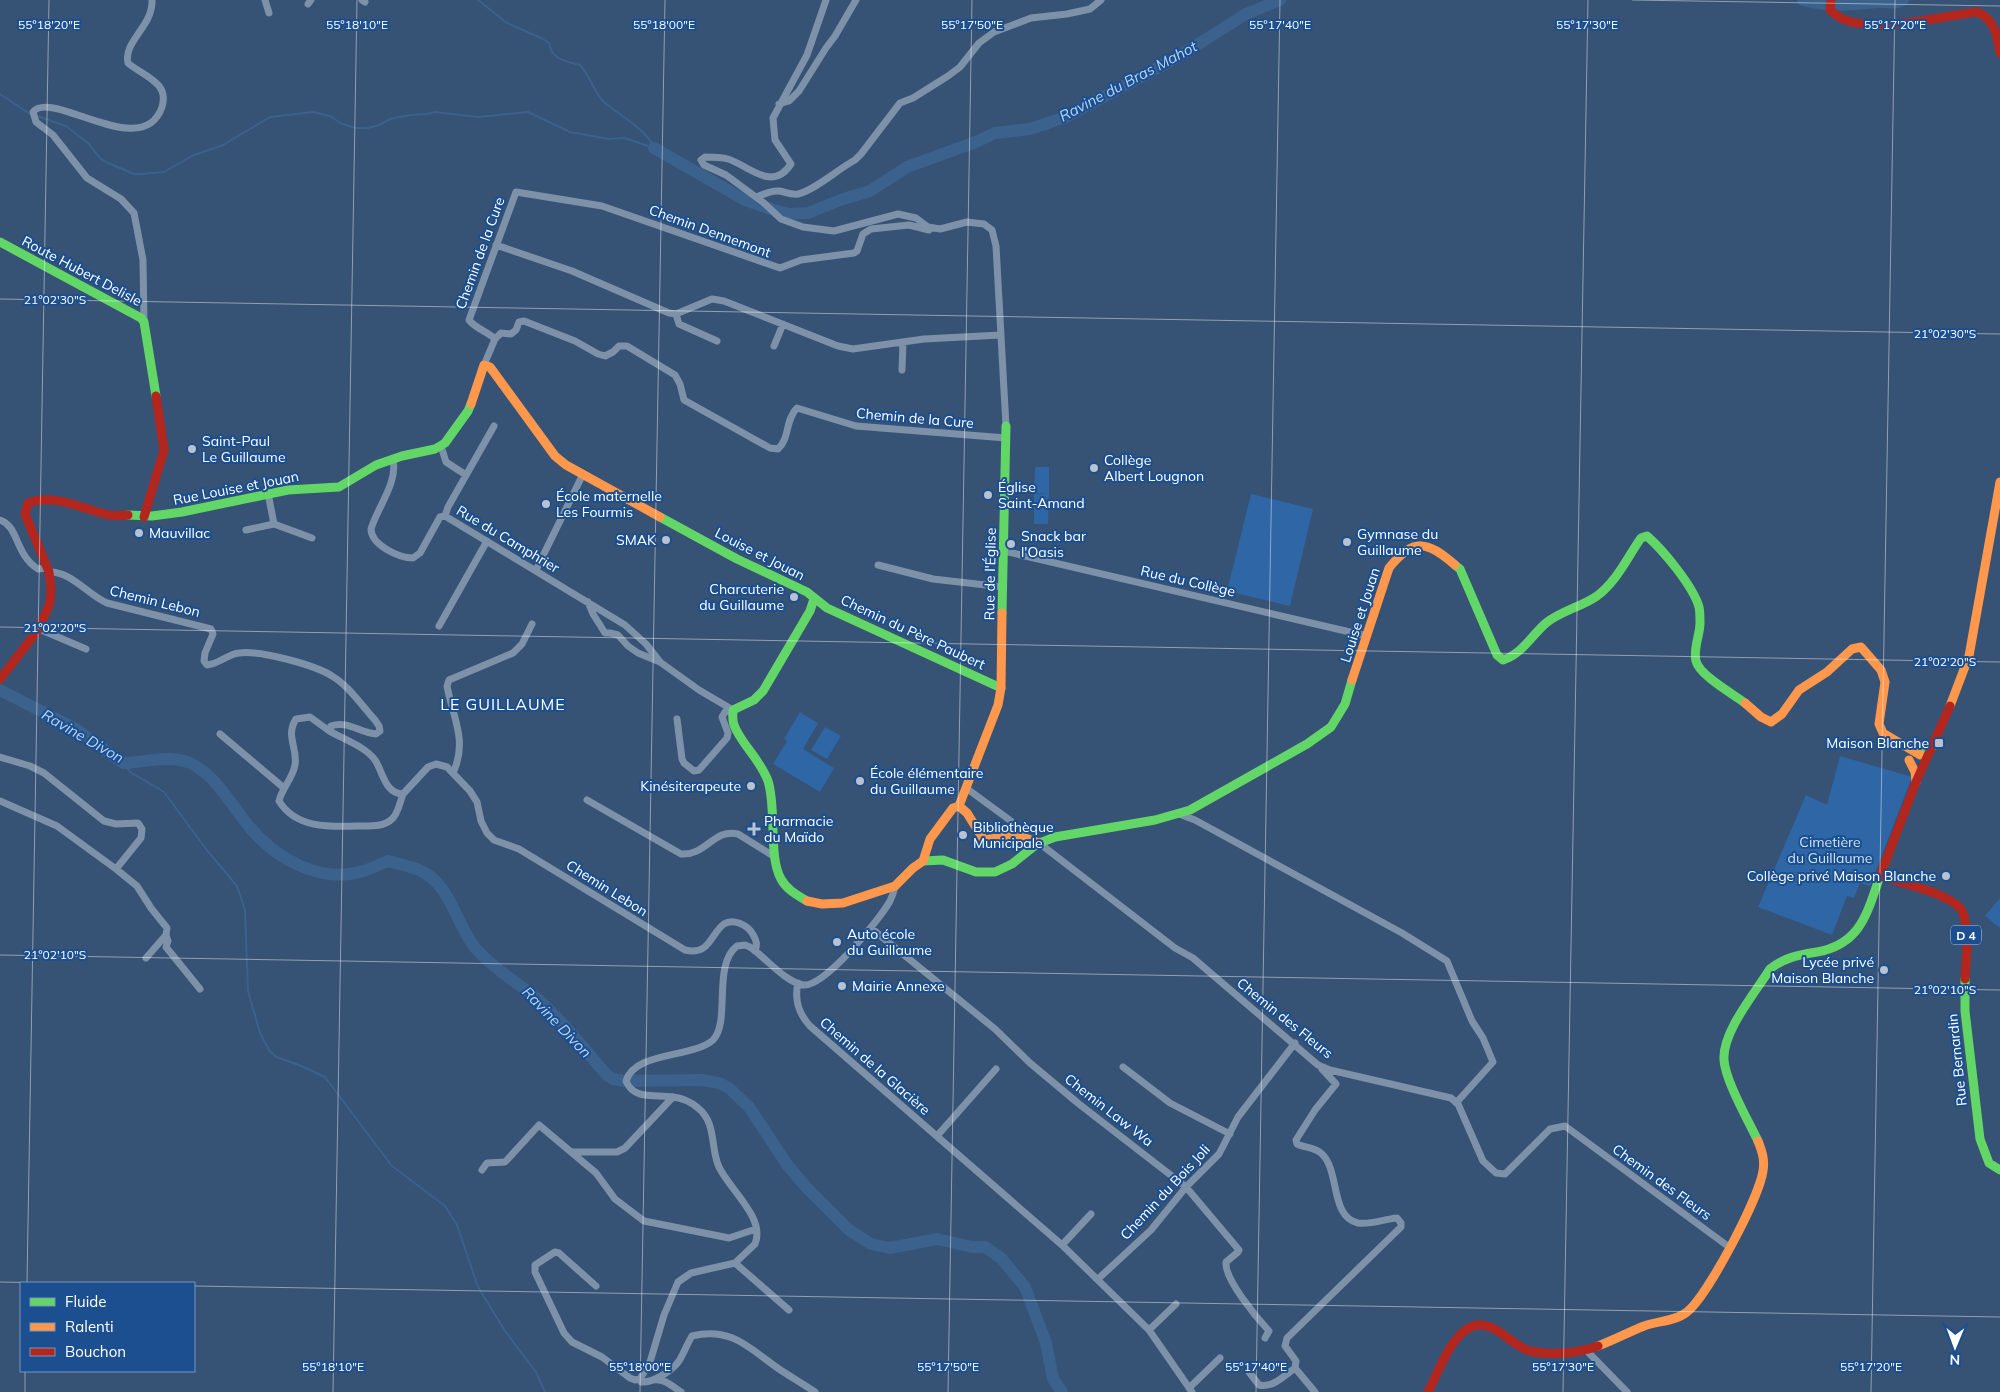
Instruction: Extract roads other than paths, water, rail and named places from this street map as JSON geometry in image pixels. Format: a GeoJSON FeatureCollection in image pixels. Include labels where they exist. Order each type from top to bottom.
{"type":"FeatureCollection","features":[{"type":"Feature","properties":{"kind":"main road"},"geometry":{"type":"LineString","coordinates":[[1831,0],[1830,10],[1835,16],[1863,23],[1897,25],[1976,12],[1986,15],[1996,32],[2000,53]]}},
{"type":"Feature","properties":{"kind":"main road","name":"Route Hubert Delisle"},"geometry":{"type":"LineString","coordinates":[[0,242],[141,318],[144,322],[164,450],[144,517]]}},
{"type":"Feature","properties":{"kind":"main road"},"geometry":{"type":"LineString","coordinates":[[441,446],[450,438],[468,411],[484,365]]}},
{"type":"Feature","properties":{"kind":"main road","name":"Louise et Jouan"},"geometry":{"type":"LineString","coordinates":[[484,365],[490,367],[498,377],[555,456],[583,474],[737,559],[807,592],[814,599],[810,611],[763,691],[754,700],[733,710]]}},
{"type":"Feature","properties":{"kind":"main road","name":"Rue de l'Église"},"geometry":{"type":"LineString","coordinates":[[959,806],[998,706],[1001,688],[1006,426]]}},
{"type":"Feature","properties":{"kind":"main road","name":"Rue Louise et Jouan"},"geometry":{"type":"LineString","coordinates":[[144,517],[182,512],[300,488],[339,487],[367,470],[393,459],[441,446]]}},
{"type":"Feature","properties":{"kind":"main road"},"geometry":{"type":"LineString","coordinates":[[1428,1392],[1455,1340],[1465,1329],[1473,1326],[1488,1325],[1532,1351],[1564,1352],[1586,1350],[1687,1312],[1697,1302],[1711,1281],[1759,1186],[1764,1162],[1761,1148],[1730,1083],[1724,1064],[1725,1046],[1770,969],[1794,954],[1834,949],[1846,943],[1864,920],[1916,782],[1960,684],[1969,656],[2000,482]]}},
{"type":"Feature","properties":{"kind":"main road"},"geometry":{"type":"LineString","coordinates":[[0,679],[39,629],[45,620],[49,606],[51,586],[48,570],[25,514],[24,510],[28,503],[39,499],[57,501],[110,515],[144,517]]}},
{"type":"Feature","properties":{"kind":"main road","name":"Louise et Jouan"},"geometry":{"type":"LineString","coordinates":[[923,861],[946,861],[965,869],[982,873],[995,872],[1010,864],[1039,843],[1072,833],[1155,820],[1190,810],[1307,744],[1331,727],[1345,704],[1389,568],[1400,554],[1412,547],[1424,545],[1438,550],[1460,569],[1497,655],[1503,660],[1508,659],[1550,620],[1581,606],[1605,590],[1641,538],[1647,536],[1659,546],[1688,585],[1699,607],[1700,624],[1696,647],[1696,662],[1706,675],[1748,705],[1761,717],[1771,722],[1782,714],[1799,690],[1826,672],[1852,649],[1861,647],[1881,670],[1885,682],[1880,728],[1883,733],[1900,744],[1916,751]]}},
{"type":"Feature","properties":{"kind":"main road","name":"Chemin du Père Paubert"},"geometry":{"type":"LineString","coordinates":[[814,599],[827,608],[1001,688]]}},
{"type":"Feature","properties":{"kind":"main road"},"geometry":{"type":"LineString","coordinates":[[733,710],[735,728],[760,763],[768,782],[772,804],[776,867],[781,880],[789,890],[808,901],[822,904],[843,903],[895,886],[923,861],[930,840],[953,808],[959,806],[967,813],[979,835],[984,840],[1014,834],[1024,835],[1039,843]]}},
{"type":"Feature","properties":{"kind":"main road","name":"Louise et Jouan"},"geometry":{"type":"LineString","coordinates":[[1900,744],[1915,772],[1916,782]]}},
{"type":"Feature","properties":{"kind":"main road"},"geometry":{"type":"LineString","coordinates":[[1925,764],[1916,751],[1926,750],[1933,746]]}},
{"type":"Feature","properties":{"kind":"main road"},"geometry":{"type":"LineString","coordinates":[[1909,760],[1925,764]]}},
{"type":"Feature","properties":{"kind":"main road","name":"Rue Bernardin"},"geometry":{"type":"LineString","coordinates":[[1880,876],[1931,892],[1958,904],[1963,910],[1966,925],[1965,1011],[1980,1139],[1989,1163],[2000,1170]]}},
{"type":"Feature","properties":{"kind":"street"},"geometry":{"type":"LineString","coordinates":[[144,322],[143,260],[134,213],[121,199],[87,178],[53,135],[36,122],[33,112],[39,107],[51,107],[100,124],[132,128],[147,125],[159,114],[164,100],[160,86],[128,63],[126,55],[149,18],[152,0]]}},
{"type":"Feature","properties":{"kind":"street"},"geometry":{"type":"LineString","coordinates":[[265,0],[268,13]]}},
{"type":"Feature","properties":{"kind":"street"},"geometry":{"type":"LineString","coordinates":[[826,0],[806,56],[773,118],[775,140],[791,164],[786,171],[771,176],[760,176],[730,159],[705,157],[701,160],[704,165],[726,175],[764,203],[781,220],[803,227],[834,231],[898,214],[916,218],[928,227],[940,229]]}},
{"type":"Feature","properties":{"kind":"street"},"geometry":{"type":"LineString","coordinates":[[779,104],[789,101],[799,91],[856,0]]}},
{"type":"Feature","properties":{"kind":"street"},"geometry":{"type":"LineString","coordinates":[[757,198],[768,192],[778,191],[798,194],[855,160],[900,103],[914,98],[960,68],[979,43],[994,32],[1031,18],[1090,9],[1101,0]]}},
{"type":"Feature","properties":{"kind":"street","name":"Chemin Dennemont"},"geometry":{"type":"LineString","coordinates":[[516,192],[602,206],[780,268],[808,258],[854,253],[863,234],[871,229],[909,225],[926,230],[940,229],[967,222],[984,224],[992,230],[996,246]]}},
{"type":"Feature","properties":{"kind":"street","name":"Chemin de la Cure"},"geometry":{"type":"LineString","coordinates":[[516,192],[469,320],[472,325],[490,334],[495,339],[501,333],[511,334],[516,330],[519,322],[524,321],[575,341],[605,356],[613,352],[618,346],[627,346],[675,375],[680,384],[684,400],[770,448],[778,449],[782,445],[791,414],[797,408],[856,426],[1006,438]]}},
{"type":"Feature","properties":{"kind":"street"},"geometry":{"type":"LineString","coordinates":[[496,245],[572,271],[669,313],[676,314],[700,303],[724,301],[838,346],[853,349],[924,339],[1002,335]]}},
{"type":"Feature","properties":{"kind":"street","name":"Rue de l'Église"},"geometry":{"type":"LineString","coordinates":[[996,246],[1006,426]]}},
{"type":"Feature","properties":{"kind":"street"},"geometry":{"type":"LineString","coordinates":[[676,314],[680,324],[717,341]]}},
{"type":"Feature","properties":{"kind":"street"},"geometry":{"type":"LineString","coordinates":[[774,346],[783,324]]}},
{"type":"Feature","properties":{"kind":"street"},"geometry":{"type":"LineString","coordinates":[[484,365],[495,339]]}},
{"type":"Feature","properties":{"kind":"street"},"geometry":{"type":"LineString","coordinates":[[902,370],[903,342]]}},
{"type":"Feature","properties":{"kind":"street"},"geometry":{"type":"LineString","coordinates":[[445,516],[448,507],[494,426]]}},
{"type":"Feature","properties":{"kind":"street"},"geometry":{"type":"LineString","coordinates":[[441,446],[446,462],[466,474]]}},
{"type":"Feature","properties":{"kind":"street","name":"Rue du Camphrier"},"geometry":{"type":"LineString","coordinates":[[393,459],[395,471],[371,529],[376,542],[404,558],[413,558],[420,552],[440,517],[445,516],[625,624],[646,644],[660,662]]}},
{"type":"Feature","properties":{"kind":"street"},"geometry":{"type":"LineString","coordinates":[[536,570],[583,474]]}},
{"type":"Feature","properties":{"kind":"street"},"geometry":{"type":"LineString","coordinates":[[268,493],[274,524]]}},
{"type":"Feature","properties":{"kind":"street","name":"Chemin Lebon"},"geometry":{"type":"LineString","coordinates":[[0,520],[12,528],[21,552],[38,569],[59,573],[107,603],[211,628],[213,634],[204,661],[207,665],[231,655],[245,652],[291,661],[321,670],[333,676],[344,685],[375,720],[380,731],[376,734],[366,733],[344,724],[331,726],[328,730]]}},
{"type":"Feature","properties":{"kind":"street"},"geometry":{"type":"LineString","coordinates":[[246,530],[274,524],[312,538]]}},
{"type":"Feature","properties":{"kind":"street"},"geometry":{"type":"LineString","coordinates":[[439,626],[487,541]]}},
{"type":"Feature","properties":{"kind":"street","name":"Rue du Collège"},"geometry":{"type":"LineString","coordinates":[[1004,551],[1367,636]]}},
{"type":"Feature","properties":{"kind":"street"},"geometry":{"type":"LineString","coordinates":[[878,565],[933,579],[1003,587]]}},
{"type":"Feature","properties":{"kind":"street","name":"Rue du Camphrier"},"geometry":{"type":"LineString","coordinates":[[588,602],[605,633],[610,632],[618,635],[638,653],[660,662],[733,710]]}},
{"type":"Feature","properties":{"kind":"street"},"geometry":{"type":"LineString","coordinates":[[402,794],[396,794],[389,788],[374,759],[364,750],[328,730],[310,717],[296,719],[291,726],[296,762],[279,801],[283,808],[301,820],[322,827],[384,824],[393,818],[402,794],[428,767],[436,764],[447,767],[453,773],[459,761],[459,730],[447,686],[449,680],[514,653],[522,644],[532,624]]}},
{"type":"Feature","properties":{"kind":"street"},"geometry":{"type":"LineString","coordinates":[[39,629],[86,649]]}},
{"type":"Feature","properties":{"kind":"street"},"geometry":{"type":"LineString","coordinates":[[677,719],[682,759],[694,771],[699,770],[727,738],[728,734],[722,717],[724,712],[733,710]]}},
{"type":"Feature","properties":{"kind":"street"},"geometry":{"type":"LineString","coordinates":[[220,734],[284,788]]}},
{"type":"Feature","properties":{"kind":"street"},"geometry":{"type":"LineString","coordinates":[[0,756],[44,773],[104,821],[116,824],[138,823],[142,829],[141,838],[116,869]]}},
{"type":"Feature","properties":{"kind":"street","name":"Chemin Lebon"},"geometry":{"type":"LineString","coordinates":[[453,773],[477,802],[481,821],[487,833],[494,840],[519,849],[686,950],[696,951],[703,948],[724,924],[735,922],[750,930],[756,940],[755,951]]}},
{"type":"Feature","properties":{"kind":"street"},"geometry":{"type":"LineString","coordinates":[[966,788],[1012,822]]}},
{"type":"Feature","properties":{"kind":"street"},"geometry":{"type":"LineString","coordinates":[[587,800],[681,854],[696,853],[724,834],[732,832],[775,857]]}},
{"type":"Feature","properties":{"kind":"street"},"geometry":{"type":"LineString","coordinates":[[0,801],[57,826],[137,886],[167,928],[166,935],[168,940],[166,947],[200,989]]}},
{"type":"Feature","properties":{"kind":"street"},"geometry":{"type":"LineString","coordinates":[[1179,814],[1195,820],[1402,933],[1447,961],[1472,1021],[1493,1062],[1456,1103]]}},
{"type":"Feature","properties":{"kind":"street","name":"Chemin des Fleurs"},"geometry":{"type":"LineString","coordinates":[[1039,843],[1175,948],[1193,958],[1318,1065],[1330,1070],[1451,1098],[1456,1103],[1483,1161],[1496,1173],[1505,1174],[1550,1129],[1564,1126],[1729,1247]]}},
{"type":"Feature","properties":{"kind":"street"},"geometry":{"type":"LineString","coordinates":[[596,1286],[559,1253],[555,1252],[535,1265],[535,1272],[564,1333],[572,1342],[602,1357],[635,1380],[640,1378],[650,1362],[664,1315],[678,1282],[691,1273],[735,1263],[755,1244],[756,1228],[753,1216],[718,1166],[712,1130],[705,1115],[690,1102],[672,1097],[641,1095],[631,1090],[626,1081],[632,1071],[661,1056],[694,1050],[714,1038],[719,1029],[724,971],[728,958],[734,948],[740,945],[755,951],[798,983],[805,985],[814,983],[839,962],[871,928],[890,900],[895,886]]}},
{"type":"Feature","properties":{"kind":"street","name":"Chemin Law Wa"},"geometry":{"type":"LineString","coordinates":[[871,928],[995,1029],[1030,1063],[1079,1104],[1186,1187],[1238,1250],[1226,1262],[1227,1272],[1251,1311],[1268,1331],[1265,1338]]}},
{"type":"Feature","properties":{"kind":"street"},"geometry":{"type":"LineString","coordinates":[[146,958],[166,935]]}},
{"type":"Feature","properties":{"kind":"street","name":"Chemin de la Glacière"},"geometry":{"type":"LineString","coordinates":[[798,983],[797,1004],[800,1013],[810,1026],[1062,1245],[1098,1279],[1149,1330],[1191,1390]]}},
{"type":"Feature","properties":{"kind":"street","name":"Chemin du Bois Joli"},"geometry":{"type":"LineString","coordinates":[[1098,1279],[1151,1230],[1186,1187],[1219,1154],[1238,1117],[1294,1043]]}},
{"type":"Feature","properties":{"kind":"street"},"geometry":{"type":"LineString","coordinates":[[1248,1372],[1259,1385],[1264,1386],[1271,1385],[1295,1368],[1296,1361],[1285,1346],[1287,1338],[1401,1227],[1401,1223],[1397,1218],[1366,1223],[1351,1220],[1342,1210],[1331,1168],[1325,1157],[1313,1148],[1297,1144],[1296,1140],[1304,1127],[1336,1084],[1318,1065]]}},
{"type":"Feature","properties":{"kind":"street"},"geometry":{"type":"LineString","coordinates":[[1123,1067],[1170,1103],[1230,1134]]}},
{"type":"Feature","properties":{"kind":"street"},"geometry":{"type":"LineString","coordinates":[[937,1136],[996,1069]]}},
{"type":"Feature","properties":{"kind":"street"},"geometry":{"type":"LineString","coordinates":[[573,1152],[617,1152],[625,1148],[672,1097]]}},
{"type":"Feature","properties":{"kind":"street"},"geometry":{"type":"LineString","coordinates":[[482,1170],[487,1163],[505,1162],[539,1125],[596,1173],[615,1199],[644,1221],[729,1238],[756,1228]]}},
{"type":"Feature","properties":{"kind":"street"},"geometry":{"type":"LineString","coordinates":[[1062,1245],[1091,1214]]}},
{"type":"Feature","properties":{"kind":"street"},"geometry":{"type":"LineString","coordinates":[[735,1263],[788,1310]]}},
{"type":"Feature","properties":{"kind":"street"},"geometry":{"type":"LineString","coordinates":[[1149,1330],[1176,1304]]}},
{"type":"Feature","properties":{"kind":"street"},"geometry":{"type":"LineString","coordinates":[[652,1380],[679,1360],[692,1336],[705,1332],[722,1334],[739,1340],[816,1392]]}},
{"type":"Feature","properties":{"kind":"street"},"geometry":{"type":"LineString","coordinates":[[1586,1350],[1627,1392]]}},
{"type":"Feature","properties":{"kind":"street"},"geometry":{"type":"LineString","coordinates":[[1191,1390],[1220,1358]]}},
{"type":"Feature","properties":{"kind":"street"},"geometry":{"type":"LineString","coordinates":[[1295,1368],[1315,1392]]}},
{"type":"Feature","properties":{"kind":"street"},"geometry":{"type":"LineString","coordinates":[[640,1378],[641,1382],[658,1379],[680,1392]]}},
{"type":"Feature","properties":{"kind":"waterway"},"geometry":{"type":"LineString","coordinates":[[478,0],[507,23],[549,43],[553,53],[560,59],[580,65],[603,101],[639,128],[654,148]]}},
{"type":"Feature","properties":{"kind":"waterway","name":"Ravine du Bras Mahot"},"geometry":{"type":"LineString","coordinates":[[654,148],[745,200],[789,214],[808,213],[870,191],[907,167],[976,142],[995,133],[1030,129],[1066,117],[1176,58],[1246,14],[1280,0]]}},
{"type":"Feature","properties":{"kind":"waterway","name":"Ravine du Bras Mahot"},"geometry":{"type":"LineString","coordinates":[[1803,0],[1840,5],[1893,3],[1903,0]]}},
{"type":"Feature","properties":{"kind":"waterway","name":"Ravine du Bras Mahot"},"geometry":{"type":"LineString","coordinates":[[0,94],[30,114]]}},
{"type":"Feature","properties":{"kind":"waterway","name":"Ravine du Bras Mahot"},"geometry":{"type":"LineString","coordinates":[[37,116],[66,126],[88,143],[100,158],[134,174],[164,172],[192,156],[223,145],[270,117],[313,112],[330,116],[342,124],[356,128],[368,128],[390,119],[435,112],[478,117],[528,112],[570,132],[609,139],[624,138],[654,148]]}},
{"type":"Feature","properties":{"kind":"waterway","name":"Ravine Divon"},"geometry":{"type":"LineString","coordinates":[[0,690],[76,729],[123,763],[168,759],[186,761],[194,765],[217,784],[258,836],[284,857],[299,865],[314,871],[330,874],[347,874],[366,870],[388,861],[417,869],[431,877],[447,896],[470,941],[477,950],[549,1009],[607,1075],[613,1079],[624,1081],[702,1080],[719,1083],[729,1088],[749,1107],[788,1166],[807,1188],[849,1230],[871,1244],[890,1248],[937,1239],[972,1247],[985,1247],[1001,1258],[1025,1287],[1046,1343],[1053,1379],[1062,1392]]}},
{"type":"Feature","properties":{"kind":"waterway"},"geometry":{"type":"LineString","coordinates":[[123,763],[130,772],[164,792],[206,849],[237,886],[245,910],[248,991],[260,1033],[269,1050],[276,1057],[325,1077],[392,1166],[445,1206],[457,1225],[478,1287],[505,1331],[536,1372],[545,1392]]}},
{"type":"Feature","properties":{"kind":"place","name":"Saint-Paul Le Guillaume"},"geometry":{"type":"Point","coordinates":[192,449]}},
{"type":"Feature","properties":{"kind":"place","name":"Collège Albert Lougnon"},"geometry":{"type":"Point","coordinates":[1094,468]}},
{"type":"Feature","properties":{"kind":"place","name":"Église Saint-Amand"},"geometry":{"type":"Point","coordinates":[988,495]}},
{"type":"Feature","properties":{"kind":"place","name":"École maternelle Les Fourmis"},"geometry":{"type":"Point","coordinates":[546,504]}},
{"type":"Feature","properties":{"kind":"place","name":"Mauvillac"},"geometry":{"type":"Point","coordinates":[139,533]}},
{"type":"Feature","properties":{"kind":"place","name":"SMAK"},"geometry":{"type":"Point","coordinates":[666,540]}},
{"type":"Feature","properties":{"kind":"place","name":"Gymnase du Guillaume"},"geometry":{"type":"Point","coordinates":[1347,542]}},
{"type":"Feature","properties":{"kind":"place","name":"Snack bar l'Oasis"},"geometry":{"type":"Point","coordinates":[1011,544]}},
{"type":"Feature","properties":{"kind":"place","name":"Charcuterie du Guillaume"},"geometry":{"type":"Point","coordinates":[794,597]}},
{"type":"Feature","properties":{"kind":"place","name":"Maison Blanche"},"geometry":{"type":"Point","coordinates":[1939,743]}},
{"type":"Feature","properties":{"kind":"place","name":"École élémentaire du Guillaume"},"geometry":{"type":"Point","coordinates":[860,781]}},
{"type":"Feature","properties":{"kind":"place","name":"Kinésiterapeute"},"geometry":{"type":"Point","coordinates":[751,786]}},
{"type":"Feature","properties":{"kind":"place","name":"Pharmacie du Maïdo"},"geometry":{"type":"Point","coordinates":[754,829]}},
{"type":"Feature","properties":{"kind":"place","name":"Bibliothèque Municipale"},"geometry":{"type":"Point","coordinates":[963,835]}},
{"type":"Feature","properties":{"kind":"place","name":"Collège privé Maison Blanche"},"geometry":{"type":"Point","coordinates":[1946,876]}},
{"type":"Feature","properties":{"kind":"place","name":"Auto école du Guillaume"},"geometry":{"type":"Point","coordinates":[837,942]}},
{"type":"Feature","properties":{"kind":"place","name":"Lycée privé Maison Blanche"},"geometry":{"type":"Point","coordinates":[1884,970]}},
{"type":"Feature","properties":{"kind":"place","name":"Mairie Annexe"},"geometry":{"type":"Point","coordinates":[842,986]}},
{"type":"Feature","properties":{"kind":"district","name":"LE GUILLAUME"},"geometry":{"type":"Point","coordinates":[503,704]}},
{"type":"Feature","properties":{"kind":"park label","name":"Cimetière du Guillaume"},"geometry":{"type":"Point","coordinates":[1830,850]}}]}
